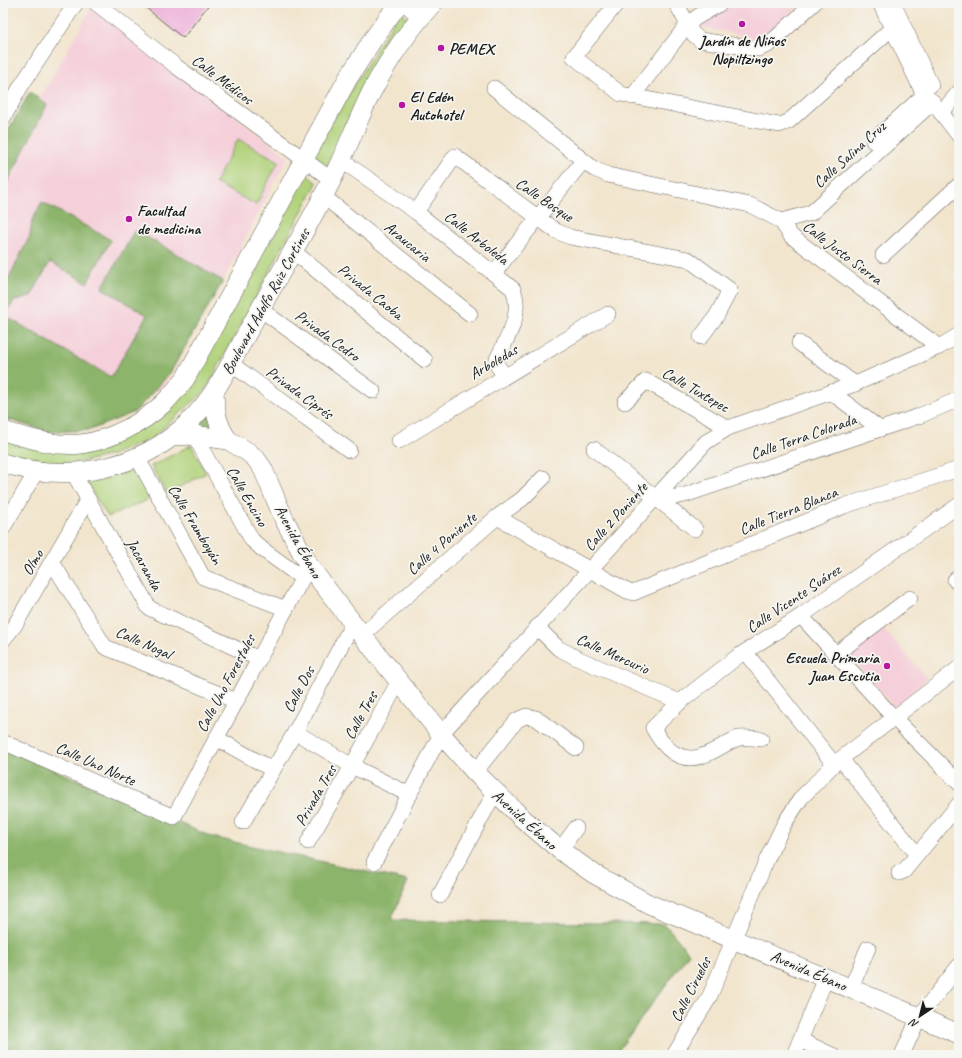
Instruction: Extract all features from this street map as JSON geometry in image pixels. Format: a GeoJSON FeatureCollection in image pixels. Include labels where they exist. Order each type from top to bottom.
{"type":"FeatureCollection","features":[{"type":"Feature","properties":{"kind":"main road","name":"Boulevard Adolfo Ruiz Cortines"},"geometry":{"type":"LineString","coordinates":[[3,431],[52,443],[81,444],[111,436],[137,423],[165,402],[188,373],[303,160],[352,73],[372,40],[399,3]]}},
{"type":"Feature","properties":{"kind":"main road","name":"Boulevard Adolfo Ruiz Cortines"},"geometry":{"type":"LineString","coordinates":[[3,463],[36,472],[74,474],[115,466],[136,457],[174,436],[189,422],[214,393],[293,251],[327,188],[372,91],[393,53],[433,3]]}},
{"type":"Feature","properties":{"kind":"main road","name":"Avenida Ébano"},"geometry":{"type":"LineString","coordinates":[[214,393],[217,421],[221,431],[228,440],[248,452],[263,469],[306,572],[357,629],[441,734],[475,772],[522,818],[560,850],[594,874],[648,904],[959,1034]]}},
{"type":"Feature","properties":{"kind":"main road","name":"Avenida Ébano"},"geometry":{"type":"LineString","coordinates":[[174,436],[194,435],[228,440]]}},
{"type":"Feature","properties":{"kind":"street"},"geometry":{"type":"LineString","coordinates":[[3,118],[76,3]]}},
{"type":"Feature","properties":{"kind":"street","name":"Calle Médicos"},"geometry":{"type":"LineString","coordinates":[[96,3],[177,67],[303,160],[327,188]]}},
{"type":"Feature","properties":{"kind":"street"},"geometry":{"type":"LineString","coordinates":[[404,3],[420,18]]}},
{"type":"Feature","properties":{"kind":"street"},"geometry":{"type":"LineString","coordinates":[[617,3],[574,57],[621,94],[778,125],[788,122],[896,24]]}},
{"type":"Feature","properties":{"kind":"street"},"geometry":{"type":"LineString","coordinates":[[676,3],[693,34],[700,40],[758,49],[768,45],[814,3]]}},
{"type":"Feature","properties":{"kind":"street"},"geometry":{"type":"LineString","coordinates":[[632,97],[688,25],[697,17],[721,3]]}},
{"type":"Feature","properties":{"kind":"street"},"geometry":{"type":"LineString","coordinates":[[880,3],[896,24],[932,89],[933,103],[957,133],[956,145],[959,148]]}},
{"type":"Feature","properties":{"kind":"street"},"geometry":{"type":"LineString","coordinates":[[893,3],[896,24]]}},
{"type":"Feature","properties":{"kind":"street","name":"Calle Justo Sierra"},"geometry":{"type":"LineString","coordinates":[[494,88],[594,170],[608,175],[750,205],[781,221],[791,236],[939,348]]}},
{"type":"Feature","properties":{"kind":"street"},"geometry":{"type":"LineString","coordinates":[[933,103],[959,92]]}},
{"type":"Feature","properties":{"kind":"street","name":"Calle Salina Cruz"},"geometry":{"type":"LineString","coordinates":[[873,142],[933,103]]}},
{"type":"Feature","properties":{"kind":"street","name":"Calle Salina Cruz"},"geometry":{"type":"LineString","coordinates":[[781,221],[811,213],[933,103]]}},
{"type":"Feature","properties":{"kind":"street","name":"Calle Bosque"},"geometry":{"type":"LineString","coordinates":[[416,212],[455,156],[556,231],[570,237],[688,259],[730,290],[716,315],[701,337]]}},
{"type":"Feature","properties":{"kind":"street","name":"Calle Arboleda"},"geometry":{"type":"LineString","coordinates":[[341,160],[416,212],[513,289],[517,309],[514,323],[497,359],[497,365],[504,375]]}},
{"type":"Feature","properties":{"kind":"street"},"geometry":{"type":"LineString","coordinates":[[494,273],[583,161]]}},
{"type":"Feature","properties":{"kind":"street"},"geometry":{"type":"LineString","coordinates":[[883,255],[959,185]]}},
{"type":"Feature","properties":{"kind":"street","name":"Araucaria"},"geometry":{"type":"LineString","coordinates":[[327,188],[470,314]]}},
{"type":"Feature","properties":{"kind":"street","name":"Privada Caoba"},"geometry":{"type":"LineString","coordinates":[[293,251],[426,360]]}},
{"type":"Feature","properties":{"kind":"street","name":"Privada Cedro"},"geometry":{"type":"LineString","coordinates":[[260,308],[373,391]]}},
{"type":"Feature","properties":{"kind":"street","name":"Arboledas"},"geometry":{"type":"LineString","coordinates":[[399,441],[504,375],[608,314]]}},
{"type":"Feature","properties":{"kind":"street","name":"Calle 2 Poniente"},"geometry":{"type":"LineString","coordinates":[[374,862],[441,734],[706,442],[728,428],[855,384],[939,348],[959,335]]}},
{"type":"Feature","properties":{"kind":"street"},"geometry":{"type":"LineString","coordinates":[[799,343],[855,384]]}},
{"type":"Feature","properties":{"kind":"street","name":"Privada Ciprés"},"geometry":{"type":"LineString","coordinates":[[230,363],[349,450]]}},
{"type":"Feature","properties":{"kind":"street","name":"Calle Tuxtepec"},"geometry":{"type":"LineString","coordinates":[[625,402],[646,381],[728,428]]}},
{"type":"Feature","properties":{"kind":"street"},"geometry":{"type":"LineString","coordinates":[[831,392],[880,429]]}},
{"type":"Feature","properties":{"kind":"street","name":"Calle Terra Colorada"},"geometry":{"type":"LineString","coordinates":[[656,497],[685,495],[919,416],[959,399]]}},
{"type":"Feature","properties":{"kind":"street","name":"Calle Encino"},"geometry":{"type":"LineString","coordinates":[[194,435],[252,540],[262,550],[306,572]]}},
{"type":"Feature","properties":{"kind":"street"},"geometry":{"type":"LineString","coordinates":[[594,449],[695,529]]}},
{"type":"Feature","properties":{"kind":"street","name":"Calle Framboyán"},"geometry":{"type":"LineString","coordinates":[[136,457],[203,577],[286,609]]}},
{"type":"Feature","properties":{"kind":"street","name":"Calle Tierra Blanca"},"geometry":{"type":"LineString","coordinates":[[591,570],[633,593],[844,506],[959,468]]}},
{"type":"Feature","properties":{"kind":"street"},"geometry":{"type":"LineString","coordinates":[[3,528],[36,472]]}},
{"type":"Feature","properties":{"kind":"street","name":"Jacaranda"},"geometry":{"type":"LineString","coordinates":[[74,474],[149,608],[259,659]]}},
{"type":"Feature","properties":{"kind":"street","name":"Calle 4 Poniente"},"geometry":{"type":"LineString","coordinates":[[357,629],[522,499],[543,478]]}},
{"type":"Feature","properties":{"kind":"street","name":"Olmo"},"geometry":{"type":"LineString","coordinates":[[3,640],[15,625],[88,499]]}},
{"type":"Feature","properties":{"kind":"street","name":"Calle Vicente Suárez"},"geometry":{"type":"LineString","coordinates":[[760,739],[740,738],[702,756],[686,758],[672,753],[659,740],[653,728],[680,702],[745,652],[801,616],[959,505]]}},
{"type":"Feature","properties":{"kind":"street"},"geometry":{"type":"LineString","coordinates":[[497,518],[591,570]]}},
{"type":"Feature","properties":{"kind":"street","name":"Calle Nogal"},"geometry":{"type":"LineString","coordinates":[[52,562],[105,647],[236,701]]}},
{"type":"Feature","properties":{"kind":"street","name":"Calle Uno Forestales"},"geometry":{"type":"LineString","coordinates":[[174,817],[306,572]]}},
{"type":"Feature","properties":{"kind":"street"},"geometry":{"type":"LineString","coordinates":[[836,654],[910,598]]}},
{"type":"Feature","properties":{"kind":"street"},"geometry":{"type":"LineString","coordinates":[[801,616],[895,719],[957,778]]}},
{"type":"Feature","properties":{"kind":"street","name":"Calle Mercurio"},"geometry":{"type":"LineString","coordinates":[[537,627],[558,648],[579,659],[680,702]]}},
{"type":"Feature","properties":{"kind":"street","name":"Calle Dos"},"geometry":{"type":"LineString","coordinates":[[243,822],[357,629]]}},
{"type":"Feature","properties":{"kind":"street"},"geometry":{"type":"LineString","coordinates":[[745,652],[917,855]]}},
{"type":"Feature","properties":{"kind":"street","name":"Calle Ciruelos"},"geometry":{"type":"LineString","coordinates":[[674,1055],[709,998],[767,859],[784,824],[805,793],[838,762],[959,668]]}},
{"type":"Feature","properties":{"kind":"street","name":"Calle Tres"},"geometry":{"type":"LineString","coordinates":[[352,766],[399,680]]}},
{"type":"Feature","properties":{"kind":"street"},"geometry":{"type":"LineString","coordinates":[[475,772],[517,720],[526,716],[536,718],[576,748]]}},
{"type":"Feature","properties":{"kind":"street"},"geometry":{"type":"LineString","coordinates":[[295,732],[352,766],[410,795]]}},
{"type":"Feature","properties":{"kind":"street"},"geometry":{"type":"LineString","coordinates":[[216,738],[273,770]]}},
{"type":"Feature","properties":{"kind":"street","name":"Calle Uno Norte"},"geometry":{"type":"LineString","coordinates":[[3,742],[174,817]]}},
{"type":"Feature","properties":{"kind":"street","name":"Privada Tres"},"geometry":{"type":"LineString","coordinates":[[308,842],[352,766]]}},
{"type":"Feature","properties":{"kind":"street"},"geometry":{"type":"LineString","coordinates":[[440,894],[495,792]]}},
{"type":"Feature","properties":{"kind":"street"},"geometry":{"type":"LineString","coordinates":[[899,872],[904,871],[959,804]]}},
{"type":"Feature","properties":{"kind":"street"},"geometry":{"type":"LineString","coordinates":[[560,850],[576,828]]}},
{"type":"Feature","properties":{"kind":"street"},"geometry":{"type":"LineString","coordinates":[[851,988],[868,948]]}},
{"type":"Feature","properties":{"kind":"street"},"geometry":{"type":"LineString","coordinates":[[902,1055],[919,1017],[959,966]]}},
{"type":"Feature","properties":{"kind":"street"},"geometry":{"type":"LineString","coordinates":[[794,1055],[826,978]]}},
{"type":"Feature","properties":{"kind":"street"},"geometry":{"type":"LineString","coordinates":[[800,1040],[832,1055]]}},
{"type":"Feature","properties":{"kind":"shaded area","name":"Jardín de Niños Nopiltzingo"},"geometry":{"type":"Polygon","coordinates":[[[735,3],[802,3],[761,39],[702,27],[706,20],[735,3]]]}},
{"type":"Feature","properties":{"kind":"shaded area","name":"Facultad de medicina"},"geometry":{"type":"Polygon","coordinates":[[[92,7],[288,157],[223,281],[162,388],[121,415],[3,417],[3,156],[46,88],[92,7]]]}},
{"type":"Feature","properties":{"kind":"shaded area","name":"Escuela Primaria Juan Escutia"},"geometry":{"type":"Polygon","coordinates":[[[882,626],[927,679],[894,707],[847,652],[882,626]]]}},
{"type":"Feature","properties":{"kind":"green space"},"geometry":{"type":"Polygon","coordinates":[[[400,11],[413,22],[387,59],[325,170],[309,158],[400,11]]]}},
{"type":"Feature","properties":{"kind":"green space"},"geometry":{"type":"Polygon","coordinates":[[[30,92],[47,105],[3,191],[3,139],[30,92]]]}},
{"type":"Feature","properties":{"kind":"green space"},"geometry":{"type":"Polygon","coordinates":[[[238,139],[279,161],[256,205],[215,183],[238,139]]]}},
{"type":"Feature","properties":{"kind":"green space"},"geometry":{"type":"Polygon","coordinates":[[[302,171],[317,183],[205,391],[151,439],[112,455],[67,465],[3,457],[3,441],[116,440],[188,381],[302,171]]]}},
{"type":"Feature","properties":{"kind":"green space"},"geometry":{"type":"Polygon","coordinates":[[[42,202],[111,240],[87,283],[50,262],[31,296],[14,301],[5,316],[111,377],[147,315],[102,288],[135,230],[223,281],[170,373],[135,412],[90,430],[49,432],[3,418],[3,289],[30,236],[32,220],[42,202]]]}},
{"type":"Feature","properties":{"kind":"green space"},"geometry":{"type":"Polygon","coordinates":[[[210,415],[218,435],[183,431],[210,415]]]}},
{"type":"Feature","properties":{"kind":"green space"},"geometry":{"type":"Polygon","coordinates":[[[191,445],[206,473],[167,494],[151,466],[191,445]]]}},
{"type":"Feature","properties":{"kind":"green space"},"geometry":{"type":"Polygon","coordinates":[[[138,463],[154,497],[108,517],[83,477],[138,463]]]}},
{"type":"Feature","properties":{"kind":"green space"},"geometry":{"type":"Polygon","coordinates":[[[3,748],[212,837],[408,881],[391,920],[665,924],[689,953],[615,1055],[3,1055],[3,748]]]}},
{"type":"Feature","properties":{"kind":"building"},"geometry":{"type":"Polygon","coordinates":[[[140,3],[210,3],[183,38],[140,3]]]}},
{"type":"Feature","properties":{"kind":"place","name":"Jardín de Niños Nopiltzingo"},"geometry":{"type":"Point","coordinates":[742,24]}},
{"type":"Feature","properties":{"kind":"place","name":"PEMEX"},"geometry":{"type":"Point","coordinates":[441,48]}},
{"type":"Feature","properties":{"kind":"place","name":"El Edén Autohotel"},"geometry":{"type":"Point","coordinates":[402,105]}},
{"type":"Feature","properties":{"kind":"place","name":"Facultad de medicina"},"geometry":{"type":"Point","coordinates":[129,219]}},
{"type":"Feature","properties":{"kind":"place","name":"Escuela Primaria Juan Escutia"},"geometry":{"type":"Point","coordinates":[887,666]}}]}
